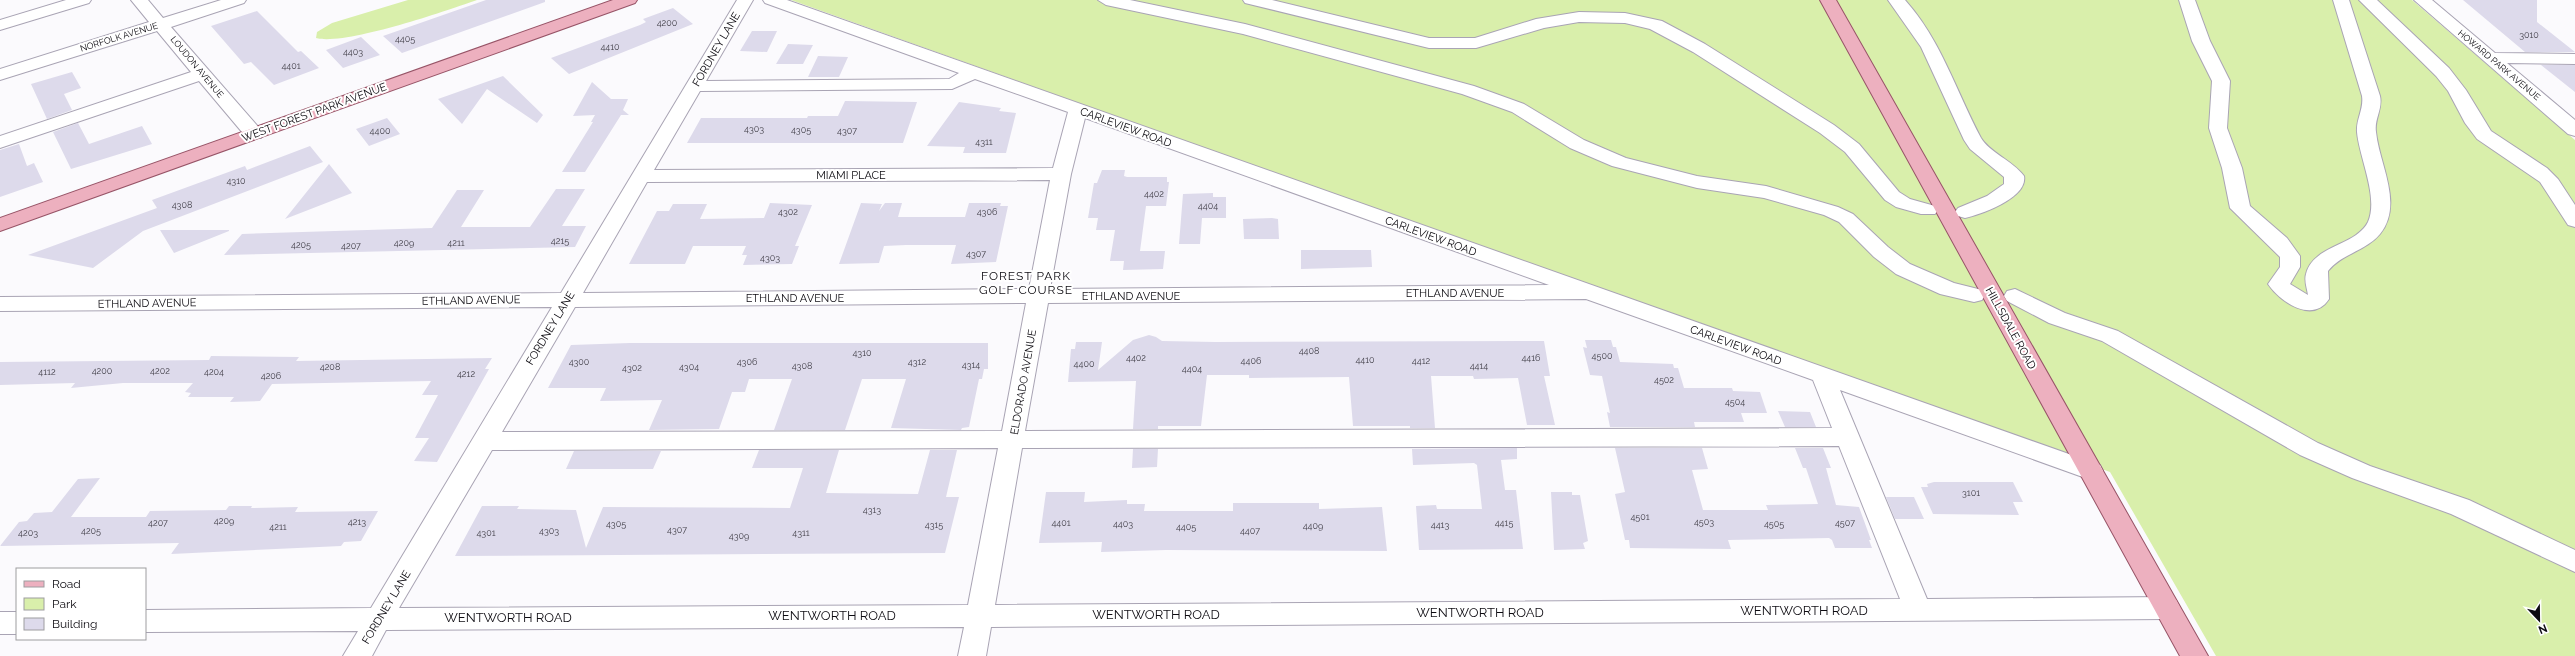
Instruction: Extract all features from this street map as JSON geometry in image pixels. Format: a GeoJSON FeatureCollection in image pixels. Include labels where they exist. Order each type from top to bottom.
{"type":"FeatureCollection","features":[{"type":"Feature","properties":{"kind":"main road","name":"WEST FOREST PARK AVENUE"},"geometry":{"type":"LineString","coordinates":[[0,225],[629,0]]}},
{"type":"Feature","properties":{"kind":"main road","name":"HILLSDALE ROAD"},"geometry":{"type":"LineString","coordinates":[[1828,0],[2194,656]]}},
{"type":"Feature","properties":{"kind":"street"},"geometry":{"type":"LineString","coordinates":[[0,25],[83,0]]}},
{"type":"Feature","properties":{"kind":"street","name":"LOUDON AVENUE"},"geometry":{"type":"LineString","coordinates":[[139,0],[254,134]]}},
{"type":"Feature","properties":{"kind":"street","name":"NORFOLK AVENUE"},"geometry":{"type":"LineString","coordinates":[[0,75],[238,0]]}},
{"type":"Feature","properties":{"kind":"street","name":"FORDNEY LANE"},"geometry":{"type":"LineString","coordinates":[[357,656],[745,0]]}},
{"type":"Feature","properties":{"kind":"street","name":"CARLEVIEW ROAD"},"geometry":{"type":"LineString","coordinates":[[771,0],[1590,292],[1823,377],[2091,471]]}},
{"type":"Feature","properties":{"kind":"street"},"geometry":{"type":"LineString","coordinates":[[1106,0],[1245,29],[1468,90],[1518,108],[1540,119],[1577,144],[1619,162],[1697,182],[1766,192],[1831,211],[1846,218],[1881,252],[1902,269],[1948,289],[1974,295]]}},
{"type":"Feature","properties":{"kind":"street"},"geometry":{"type":"LineString","coordinates":[[1251,0],[1418,41],[1435,43],[1480,42],[1542,23],[1579,17],[1625,18],[1656,25],[1699,48],[1827,129],[1852,148],[1880,184],[1892,196],[1903,203],[1928,210]]}},
{"type":"Feature","properties":{"kind":"street"},"geometry":{"type":"LineString","coordinates":[[1896,0],[1915,20],[1976,145],[2008,169],[2015,177],[2015,183],[2010,189],[1994,200],[1965,212]]}},
{"type":"Feature","properties":{"kind":"street"},"geometry":{"type":"LineString","coordinates":[[2187,0],[2201,41],[2221,81],[2218,128],[2232,168],[2240,208],[2247,217],[2280,243],[2290,256],[2290,267],[2279,284],[2284,292],[2295,299],[2313,303],[2318,299],[2320,290],[2315,278],[2318,269],[2327,261],[2351,248],[2368,234],[2378,220],[2380,205],[2366,127],[2372,114],[2371,96],[2341,0]]}},
{"type":"Feature","properties":{"kind":"street"},"geometry":{"type":"LineString","coordinates":[[2367,0],[2442,70],[2462,96],[2474,124],[2486,137],[2546,177],[2556,189],[2564,206],[2575,222]]}},
{"type":"Feature","properties":{"kind":"street","name":"HOWARD PARK AVENUE"},"geometry":{"type":"LineString","coordinates":[[2422,0],[2575,130]]}},
{"type":"Feature","properties":{"kind":"street"},"geometry":{"type":"LineString","coordinates":[[2491,58],[2575,59]]}},
{"type":"Feature","properties":{"kind":"street"},"geometry":{"type":"LineString","coordinates":[[695,86],[952,84],[974,72]]}},
{"type":"Feature","properties":{"kind":"street"},"geometry":{"type":"LineString","coordinates":[[0,142],[203,74]]}},
{"type":"Feature","properties":{"kind":"street","name":"ELDORADO AVENUE"},"geometry":{"type":"LineString","coordinates":[[972,656],[1061,174],[1078,109]]}},
{"type":"Feature","properties":{"kind":"street","name":"MIAMI PLACE"},"geometry":{"type":"LineString","coordinates":[[640,176],[1061,174]]}},
{"type":"Feature","properties":{"kind":"street","name":"ETHLAND AVENUE"},"geometry":{"type":"LineString","coordinates":[[0,304],[1590,292]]}},
{"type":"Feature","properties":{"kind":"street"},"geometry":{"type":"LineString","coordinates":[[2015,296],[2057,318],[2110,336],[2309,448],[2361,472],[2460,507],[2575,562]]}},
{"type":"Feature","properties":{"kind":"street"},"geometry":{"type":"LineString","coordinates":[[1823,377],[1918,610]]}},
{"type":"Feature","properties":{"kind":"street"},"geometry":{"type":"LineString","coordinates":[[484,441],[1848,437]]}},
{"type":"Feature","properties":{"kind":"street","name":"WENTWORTH ROAD"},"geometry":{"type":"LineString","coordinates":[[146,621],[980,614],[2167,608]]}},
{"type":"Feature","properties":{"kind":"street"},"geometry":{"type":"LineString","coordinates":[[0,623],[16,623]]}},
{"type":"Feature","properties":{"kind":"green space"},"geometry":{"type":"Polygon","coordinates":[[[408,0],[477,0],[420,19],[371,32],[349,37],[330,39],[316,38],[317,32],[332,23],[408,0]]]}},
{"type":"Feature","properties":{"kind":"green space"},"geometry":{"type":"Polygon","coordinates":[[[791,0],[2412,0],[2575,140],[2575,656],[2216,656],[2110,472],[791,0]]]}},
{"type":"Feature","properties":{"kind":"building"},"geometry":{"type":"Polygon","coordinates":[[[486,0],[545,0],[545,2],[402,53],[383,36],[486,0]]]}},
{"type":"Feature","properties":{"kind":"building"},"geometry":{"type":"Polygon","coordinates":[[[2463,0],[2537,0],[2537,22],[2575,52],[2525,52],[2463,0]]]}},
{"type":"Feature","properties":{"kind":"building"},"geometry":{"type":"Polygon","coordinates":[[[673,8],[693,24],[569,74],[551,58],[640,25],[646,22],[643,19],[673,8]]]}},
{"type":"Feature","properties":{"kind":"building"},"geometry":{"type":"Polygon","coordinates":[[[257,11],[298,52],[301,51],[319,68],[274,85],[251,62],[244,64],[211,26],[257,11]]]}},
{"type":"Feature","properties":{"kind":"building"},"geometry":{"type":"Polygon","coordinates":[[[752,31],[777,31],[767,52],[740,51],[752,31]]]}},
{"type":"Feature","properties":{"kind":"building"},"geometry":{"type":"Polygon","coordinates":[[[361,37],[380,55],[343,68],[326,50],[361,37]]]}},
{"type":"Feature","properties":{"kind":"building"},"geometry":{"type":"Polygon","coordinates":[[[788,44],[813,45],[803,64],[776,64],[788,44]]]}},
{"type":"Feature","properties":{"kind":"building"},"geometry":{"type":"Polygon","coordinates":[[[818,56],[848,57],[839,77],[808,77],[818,56]]]}},
{"type":"Feature","properties":{"kind":"building"},"geometry":{"type":"Polygon","coordinates":[[[2541,65],[2575,65],[2575,92],[2541,65]]]}},
{"type":"Feature","properties":{"kind":"building"},"geometry":{"type":"Polygon","coordinates":[[[72,72],[81,88],[64,94],[72,110],[47,119],[31,84],[72,72]]]}},
{"type":"Feature","properties":{"kind":"building"},"geometry":{"type":"Polygon","coordinates":[[[503,76],[543,115],[537,123],[487,89],[462,124],[438,99],[503,76]]]}},
{"type":"Feature","properties":{"kind":"building"},"geometry":{"type":"Polygon","coordinates":[[[592,82],[611,99],[628,99],[623,110],[629,115],[621,115],[585,172],[562,172],[593,122],[591,122],[595,115],[573,116],[592,82]]]}},
{"type":"Feature","properties":{"kind":"building"},"geometry":{"type":"Polygon","coordinates":[[[845,101],[917,102],[903,143],[687,143],[701,118],[807,118],[808,116],[838,116],[845,101]]]}},
{"type":"Feature","properties":{"kind":"building"},"geometry":{"type":"Polygon","coordinates":[[[959,102],[1001,108],[999,111],[1016,113],[1006,153],[963,153],[965,147],[927,146],[959,102]]]}},
{"type":"Feature","properties":{"kind":"building"},"geometry":{"type":"Polygon","coordinates":[[[387,118],[400,134],[369,146],[356,129],[387,118]]]}},
{"type":"Feature","properties":{"kind":"building"},"geometry":{"type":"Polygon","coordinates":[[[78,123],[89,144],[142,126],[152,144],[71,169],[53,132],[78,123]]]}},
{"type":"Feature","properties":{"kind":"building"},"geometry":{"type":"Polygon","coordinates":[[[19,144],[27,166],[34,163],[43,182],[0,197],[0,150],[19,144]]]}},
{"type":"Feature","properties":{"kind":"building"},"geometry":{"type":"Polygon","coordinates":[[[310,146],[323,162],[143,231],[93,268],[28,255],[157,208],[152,200],[245,166],[247,170],[310,146]]]}},
{"type":"Feature","properties":{"kind":"building"},"geometry":{"type":"Polygon","coordinates":[[[329,164],[352,193],[285,219],[329,164]]]}},
{"type":"Feature","properties":{"kind":"building"},"geometry":{"type":"Polygon","coordinates":[[[1102,170],[1125,170],[1124,176],[1127,177],[1167,177],[1167,182],[1169,182],[1166,206],[1146,206],[1140,251],[1165,251],[1163,269],[1123,270],[1124,261],[1110,261],[1115,230],[1096,230],[1098,218],[1088,218],[1094,183],[1097,183],[1102,170]]]}},
{"type":"Feature","properties":{"kind":"building"},"geometry":{"type":"Polygon","coordinates":[[[556,189],[585,189],[562,226],[586,226],[575,247],[224,255],[242,234],[432,228],[457,190],[484,190],[461,227],[530,227],[556,189]]]}},
{"type":"Feature","properties":{"kind":"building"},"geometry":{"type":"Polygon","coordinates":[[[1213,193],[1213,197],[1226,197],[1226,218],[1202,218],[1200,244],[1179,244],[1183,194],[1213,193]]]}},
{"type":"Feature","properties":{"kind":"building"},"geometry":{"type":"Polygon","coordinates":[[[770,203],[812,205],[795,246],[799,246],[792,264],[743,265],[747,255],[742,255],[746,246],[693,246],[685,264],[629,264],[657,211],[669,211],[673,204],[707,204],[700,219],[764,218],[770,203]]]}},
{"type":"Feature","properties":{"kind":"building"},"geometry":{"type":"Polygon","coordinates":[[[861,203],[882,204],[879,211],[885,203],[902,203],[898,217],[965,217],[969,203],[1001,203],[1000,206],[1008,206],[996,262],[951,264],[956,245],[906,245],[884,246],[879,263],[839,264],[861,203]]]}},
{"type":"Feature","properties":{"kind":"building"},"geometry":{"type":"Polygon","coordinates":[[[1243,219],[1278,219],[1279,239],[1244,239],[1243,219]]]}},
{"type":"Feature","properties":{"kind":"building"},"geometry":{"type":"Polygon","coordinates":[[[160,230],[229,230],[229,231],[174,253],[160,230]]]}},
{"type":"Feature","properties":{"kind":"building"},"geometry":{"type":"Polygon","coordinates":[[[1301,250],[1371,250],[1372,267],[1301,269],[1301,250]]]}},
{"type":"Feature","properties":{"kind":"building"},"geometry":{"type":"Polygon","coordinates":[[[1149,335],[1162,341],[1215,342],[1544,341],[1550,376],[1544,376],[1555,425],[1527,425],[1518,378],[1474,379],[1473,376],[1431,376],[1435,428],[1410,428],[1410,426],[1353,426],[1349,377],[1249,378],[1249,375],[1207,375],[1201,426],[1158,426],[1158,429],[1133,429],[1136,381],[1068,382],[1071,349],[1075,349],[1076,342],[1102,342],[1098,370],[1133,340],[1149,335]]]}},
{"type":"Feature","properties":{"kind":"building"},"geometry":{"type":"Polygon","coordinates":[[[1585,340],[1611,340],[1613,347],[1616,347],[1620,362],[1673,364],[1674,368],[1678,368],[1684,388],[1732,388],[1733,391],[1760,392],[1767,413],[1741,413],[1744,422],[1694,422],[1695,427],[1610,427],[1607,412],[1610,413],[1602,376],[1590,375],[1583,347],[1587,348],[1585,340]]]}},
{"type":"Feature","properties":{"kind":"building"},"geometry":{"type":"Polygon","coordinates":[[[630,343],[988,343],[988,369],[984,369],[982,379],[979,379],[969,427],[962,428],[961,430],[891,428],[906,379],[862,379],[845,430],[774,430],[792,379],[749,379],[745,392],[732,392],[719,429],[649,430],[662,400],[600,401],[606,388],[548,388],[571,345],[630,343]]]}},
{"type":"Feature","properties":{"kind":"building"},"geometry":{"type":"Polygon","coordinates":[[[211,356],[299,357],[296,361],[492,358],[485,369],[489,369],[437,462],[414,461],[429,438],[415,438],[438,395],[422,395],[431,381],[272,384],[260,401],[230,402],[234,397],[188,397],[191,393],[185,392],[193,383],[123,383],[71,388],[75,383],[0,385],[0,362],[209,360],[211,356]]]}},
{"type":"Feature","properties":{"kind":"building"},"geometry":{"type":"Polygon","coordinates":[[[1778,411],[1810,412],[1816,427],[1785,427],[1778,411]]]}},
{"type":"Feature","properties":{"kind":"building"},"geometry":{"type":"Polygon","coordinates":[[[1517,448],[1517,459],[1501,460],[1505,490],[1516,490],[1523,549],[1419,550],[1416,506],[1436,505],[1437,509],[1482,509],[1477,465],[1474,463],[1413,465],[1412,449],[1517,448]]]}},
{"type":"Feature","properties":{"kind":"building"},"geometry":{"type":"Polygon","coordinates":[[[1615,448],[1702,448],[1708,469],[1692,470],[1703,510],[1768,510],[1766,505],[1818,504],[1806,468],[1803,468],[1795,448],[1823,448],[1831,468],[1826,468],[1836,505],[1859,507],[1871,540],[1869,540],[1872,548],[1835,548],[1832,540],[1829,538],[1728,540],[1731,549],[1630,548],[1629,540],[1625,540],[1615,494],[1625,492],[1615,448]]]}},
{"type":"Feature","properties":{"kind":"building"},"geometry":{"type":"Polygon","coordinates":[[[1133,449],[1158,449],[1157,467],[1132,468],[1133,449]]]}},
{"type":"Feature","properties":{"kind":"building"},"geometry":{"type":"Polygon","coordinates":[[[759,450],[839,450],[826,493],[918,494],[930,450],[957,450],[946,497],[959,497],[945,553],[455,556],[482,506],[519,506],[517,509],[576,510],[586,548],[603,507],[790,508],[803,468],[752,468],[759,450]]]}},
{"type":"Feature","properties":{"kind":"building"},"geometry":{"type":"Polygon","coordinates":[[[574,451],[661,451],[653,469],[566,469],[574,451]]]}},
{"type":"Feature","properties":{"kind":"building"},"geometry":{"type":"Polygon","coordinates":[[[100,478],[71,517],[146,517],[150,511],[226,510],[229,506],[252,506],[251,508],[298,507],[295,512],[378,511],[361,541],[344,542],[341,546],[171,554],[179,543],[0,546],[19,522],[27,521],[34,513],[52,512],[78,479],[100,478]]]}},
{"type":"Feature","properties":{"kind":"building"},"geometry":{"type":"Polygon","coordinates":[[[1934,482],[2013,482],[2023,502],[2013,502],[2019,515],[1933,514],[1921,487],[1928,487],[1927,484],[1934,482]]]}},
{"type":"Feature","properties":{"kind":"building"},"geometry":{"type":"Polygon","coordinates":[[[1046,492],[1085,492],[1084,502],[1127,500],[1127,504],[1145,504],[1144,511],[1233,511],[1233,503],[1319,503],[1319,509],[1382,507],[1387,551],[1166,550],[1101,552],[1102,542],[1039,543],[1046,492]]]}},
{"type":"Feature","properties":{"kind":"building"},"geometry":{"type":"Polygon","coordinates":[[[1551,492],[1572,492],[1572,495],[1580,495],[1588,541],[1583,543],[1585,549],[1554,550],[1551,492]]]}},
{"type":"Feature","properties":{"kind":"building"},"geometry":{"type":"Polygon","coordinates":[[[1886,497],[1914,497],[1924,519],[1895,519],[1886,497]]]}},
{"type":"Feature","properties":{"kind":"district","name":"FOREST PARK GOLF COURSE"},"geometry":{"type":"Point","coordinates":[1026,283]}}]}
